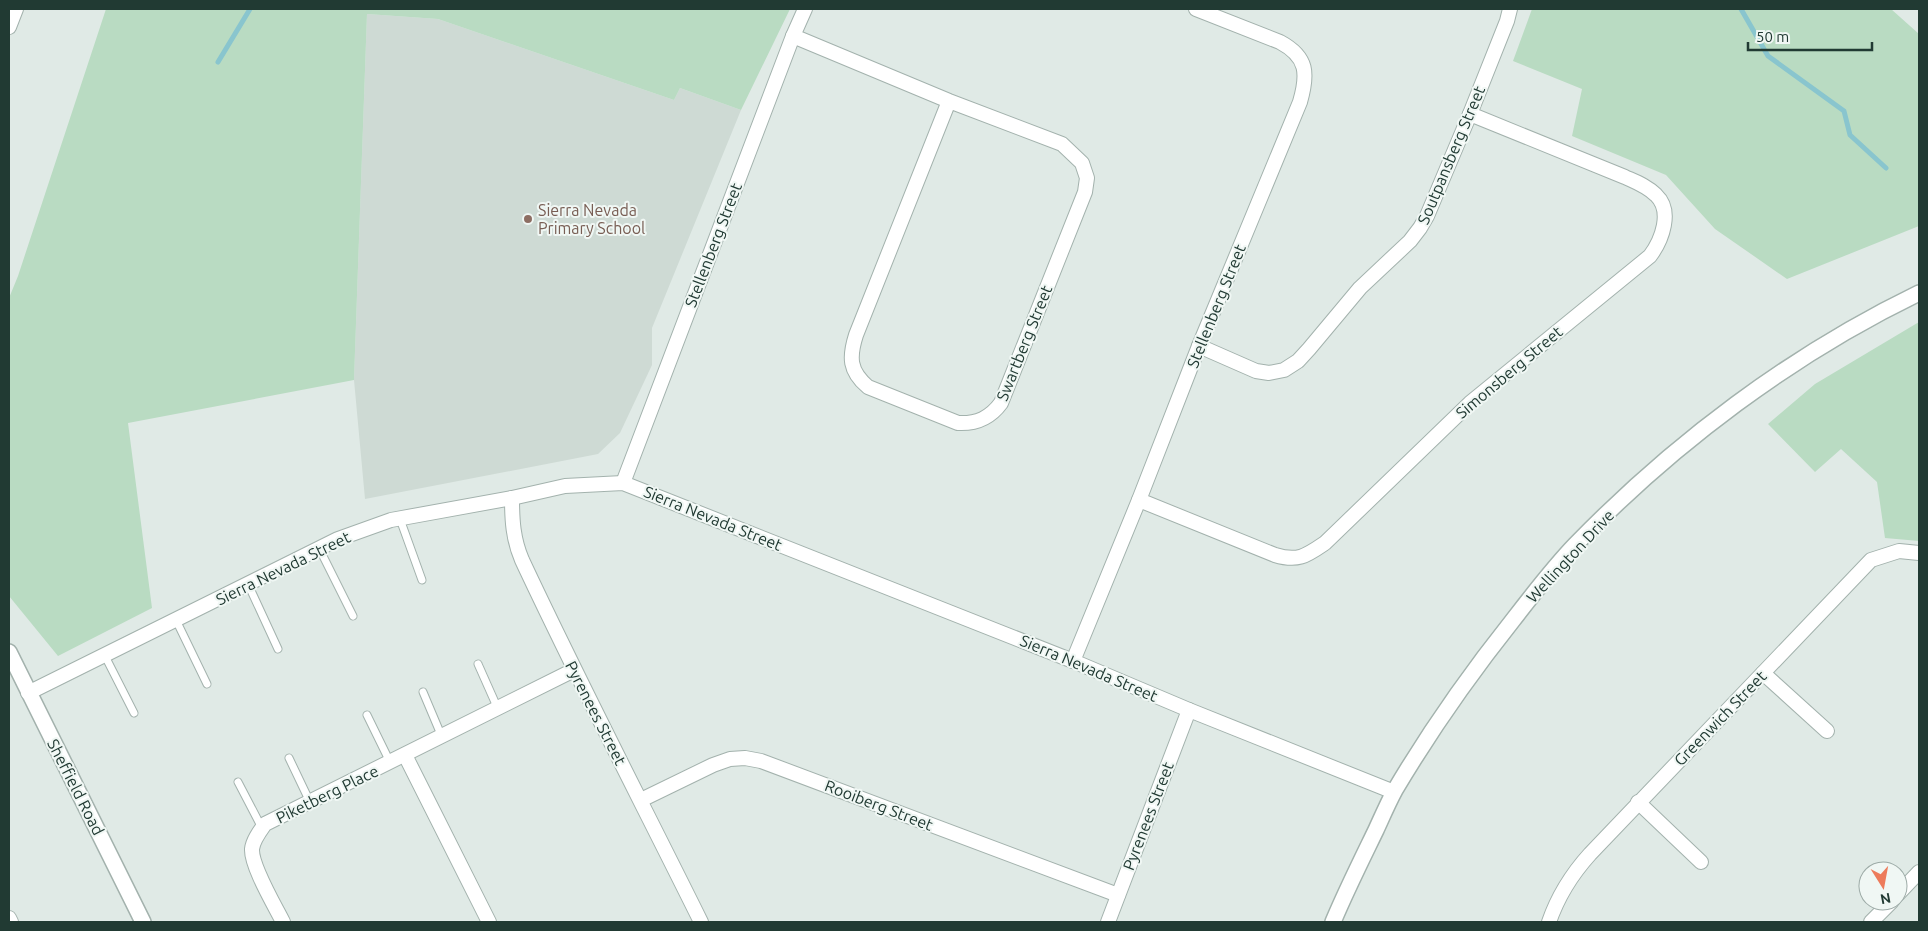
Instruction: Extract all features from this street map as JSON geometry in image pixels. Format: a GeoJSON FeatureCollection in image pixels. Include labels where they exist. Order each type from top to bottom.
{"type":"FeatureCollection","features":[{"type":"Feature","properties":{"kind":"street"},"geometry":{"type":"LineString","coordinates":[[9,27],[16,9]]}},
{"type":"Feature","properties":{"kind":"street","name":"Stellenberg Street"},"geometry":{"type":"LineString","coordinates":[[623,483],[793,36],[805,9]]}},
{"type":"Feature","properties":{"kind":"street","name":"Stellenberg Street"},"geometry":{"type":"LineString","coordinates":[[1073,660],[1139,500],[1199,346],[1300,102],[1305,84],[1303,64],[1291,49],[1280,42],[1196,9]]}},
{"type":"Feature","properties":{"kind":"street","name":"Soutpansberg Street"},"geometry":{"type":"LineString","coordinates":[[1199,346],[1256,371],[1269,373],[1284,370],[1298,361],[1360,288],[1410,241],[1427,216],[1470,114],[1510,9]]}},
{"type":"Feature","properties":{"kind":"street","name":"Swartberg Street"},"geometry":{"type":"LineString","coordinates":[[793,36],[949,101],[1062,144],[1082,163],[1087,185],[1001,403],[988,417],[970,424],[958,422],[868,387],[859,379],[854,371],[851,359],[856,335],[949,101]]}},
{"type":"Feature","properties":{"kind":"street","name":"Simonsberg Street"},"geometry":{"type":"LineString","coordinates":[[1139,500],[1275,555],[1288,559],[1300,558],[1325,543],[1470,403],[1650,256],[1658,246],[1665,222],[1663,210],[1658,196],[1646,187],[1470,114]]}},
{"type":"Feature","properties":{"kind":"street","name":"Wellington Drive"},"geometry":{"type":"LineString","coordinates":[[1333,922],[1394,792],[1458,692],[1539,587],[1574,546],[1630,492],[1706,427],[1786,369],[1839,336],[1919,293]]}},
{"type":"Feature","properties":{"kind":"street","name":"Sierra Nevada Street"},"geometry":{"type":"LineString","coordinates":[[28,693],[338,539],[400,518],[512,498],[565,486],[623,483],[1073,660],[1188,710],[1394,792]]}},
{"type":"Feature","properties":{"kind":"street","name":"Pyrenees Street"},"geometry":{"type":"LineString","coordinates":[[512,498],[512,520],[516,546],[574,670],[641,800],[700,922]]}},
{"type":"Feature","properties":{"kind":"street","name":"Greenwich Street"},"geometry":{"type":"LineString","coordinates":[[1549,922],[1562,889],[1574,872],[1638,802],[1871,560],[1899,551],[1919,553]]}},
{"type":"Feature","properties":{"kind":"street","name":"Sheffield Road"},"geometry":{"type":"LineString","coordinates":[[9,652],[143,922]]}},
{"type":"Feature","properties":{"kind":"street","name":"Piketberg Place"},"geometry":{"type":"LineString","coordinates":[[283,922],[255,866],[252,855],[252,848],[265,824],[574,670]]}},
{"type":"Feature","properties":{"kind":"street"},"geometry":{"type":"LineString","coordinates":[[1764,673],[1827,731]]}},
{"type":"Feature","properties":{"kind":"street","name":"Pyrenees Street"},"geometry":{"type":"LineString","coordinates":[[1108,922],[1188,710]]}},
{"type":"Feature","properties":{"kind":"street"},"geometry":{"type":"LineString","coordinates":[[406,755],[489,922]]}},
{"type":"Feature","properties":{"kind":"street","name":"Rooiberg Street"},"geometry":{"type":"LineString","coordinates":[[641,800],[730,758],[761,761],[1118,895]]}},
{"type":"Feature","properties":{"kind":"street"},"geometry":{"type":"LineString","coordinates":[[1638,802],[1701,862]]}},
{"type":"Feature","properties":{"kind":"street"},"geometry":{"type":"LineString","coordinates":[[1908,884],[1919,872]]}},
{"type":"Feature","properties":{"kind":"street"},"geometry":{"type":"LineString","coordinates":[[1871,922],[1882,911]]}},
{"type":"Feature","properties":{"kind":"street"},"geometry":{"type":"LineString","coordinates":[[9,918],[11,922]]}},
{"type":"Feature","properties":{"kind":"lane"},"geometry":{"type":"LineString","coordinates":[[400,518],[422,580]]}},
{"type":"Feature","properties":{"kind":"lane"},"geometry":{"type":"LineString","coordinates":[[319,548],[353,616]]}},
{"type":"Feature","properties":{"kind":"lane"},"geometry":{"type":"LineString","coordinates":[[248,584],[278,649]]}},
{"type":"Feature","properties":{"kind":"lane"},"geometry":{"type":"LineString","coordinates":[[176,620],[207,684]]}},
{"type":"Feature","properties":{"kind":"lane"},"geometry":{"type":"LineString","coordinates":[[105,656],[134,713]]}},
{"type":"Feature","properties":{"kind":"lane"},"geometry":{"type":"LineString","coordinates":[[478,664],[498,708]]}},
{"type":"Feature","properties":{"kind":"lane"},"geometry":{"type":"LineString","coordinates":[[423,692],[442,737]]}},
{"type":"Feature","properties":{"kind":"lane"},"geometry":{"type":"LineString","coordinates":[[367,715],[390,762]]}},
{"type":"Feature","properties":{"kind":"lane"},"geometry":{"type":"LineString","coordinates":[[289,758],[310,802]]}},
{"type":"Feature","properties":{"kind":"lane"},"geometry":{"type":"LineString","coordinates":[[238,782],[262,828]]}},
{"type":"Feature","properties":{"kind":"shaded area","name":"Sierra Nevada Primary School"},"geometry":{"type":"Polygon","coordinates":[[[367,14],[438,19],[674,100],[680,88],[741,110],[652,328],[652,365],[620,433],[598,454],[365,499],[354,380],[367,14]]]}},
{"type":"Feature","properties":{"kind":"green space"},"geometry":{"type":"Polygon","coordinates":[[[106,9],[790,9],[741,110],[680,88],[674,100],[438,19],[367,14],[354,380],[128,423],[152,608],[58,656],[9,596],[9,298],[18,276],[106,9]]]}},
{"type":"Feature","properties":{"kind":"green space"},"geometry":{"type":"Polygon","coordinates":[[[1532,9],[1891,9],[1919,34],[1919,226],[1787,279],[1715,229],[1666,175],[1572,136],[1582,89],[1513,61],[1532,9]]]}},
{"type":"Feature","properties":{"kind":"green space"},"geometry":{"type":"Polygon","coordinates":[[[1919,322],[1919,541],[1885,538],[1877,482],[1841,449],[1815,472],[1768,424],[1815,384],[1919,322]]]}},
{"type":"Feature","properties":{"kind":"waterway"},"geometry":{"type":"LineString","coordinates":[[218,62],[250,9]]}},
{"type":"Feature","properties":{"kind":"waterway"},"geometry":{"type":"LineString","coordinates":[[1741,9],[1768,56],[1844,111],[1850,135],[1886,168]]}},
{"type":"Feature","properties":{"kind":"place","name":"Sierra Nevada Primary School"},"geometry":{"type":"Point","coordinates":[528,219]}}]}
